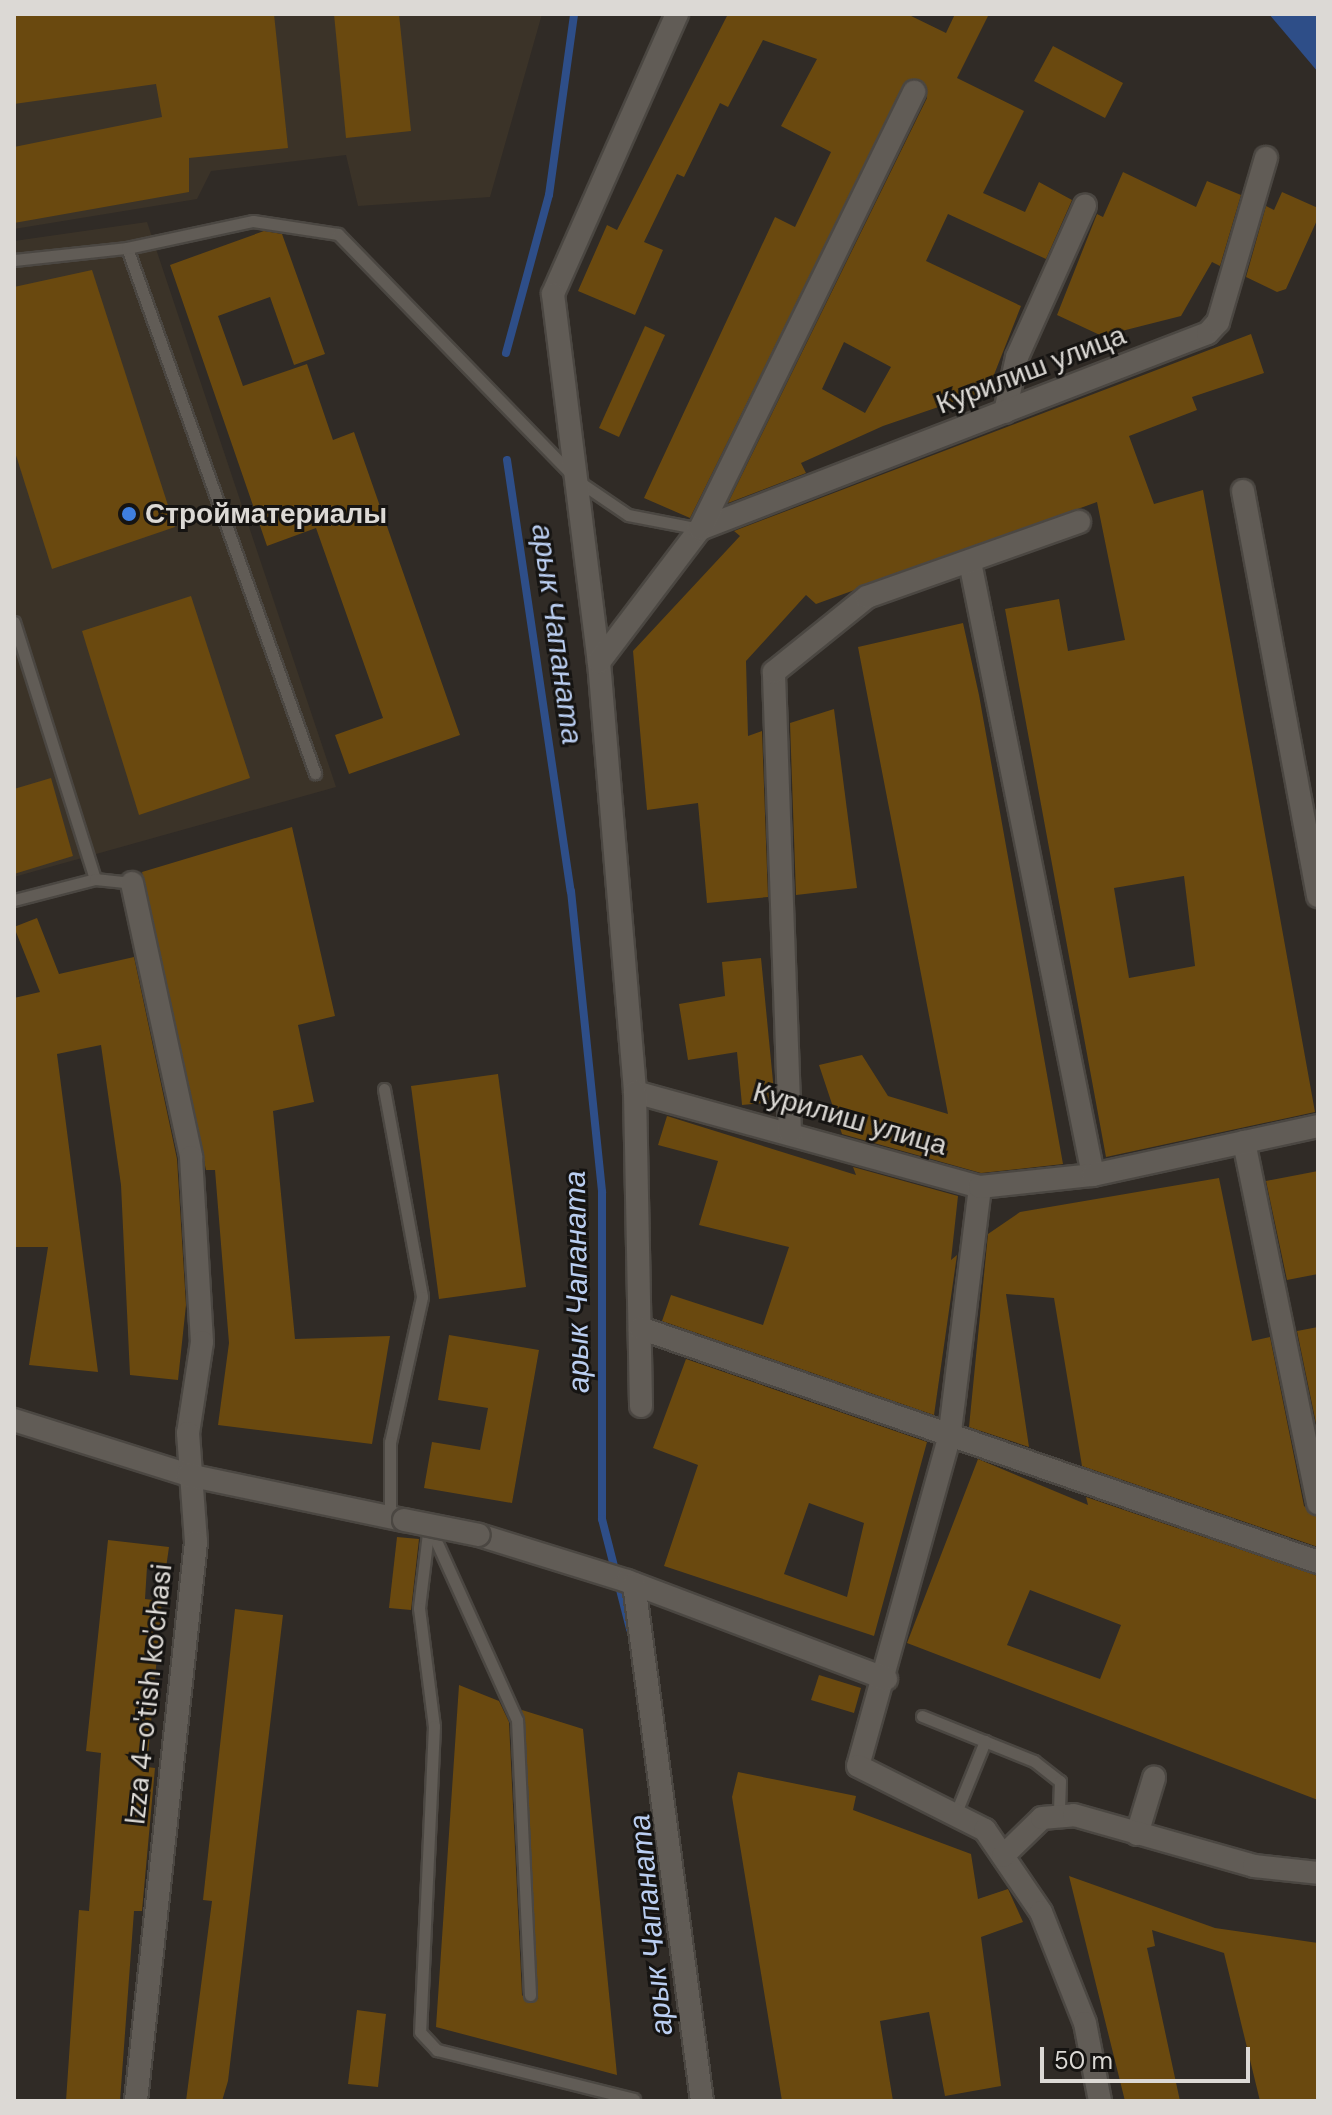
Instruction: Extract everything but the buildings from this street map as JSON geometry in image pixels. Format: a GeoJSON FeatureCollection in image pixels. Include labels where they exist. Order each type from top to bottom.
{"type":"FeatureCollection","features":[{"type":"Feature","properties":{"kind":"street"},"geometry":{"type":"LineString","coordinates":[[641,1406],[635,1092],[599,662],[553,294],[677,14]]}},
{"type":"Feature","properties":{"kind":"street"},"geometry":{"type":"LineString","coordinates":[[599,662],[700,529],[914,92]]}},
{"type":"Feature","properties":{"kind":"street","name":"Курилиш улица"},"geometry":{"type":"LineString","coordinates":[[700,529],[1208,333],[1218,322],[1266,158]]}},
{"type":"Feature","properties":{"kind":"street"},"geometry":{"type":"LineString","coordinates":[[1005,412],[1017,357],[1085,206]]}},
{"type":"Feature","properties":{"kind":"street"},"geometry":{"type":"LineString","coordinates":[[1243,491],[1318,896]]}},
{"type":"Feature","properties":{"kind":"street"},"geometry":{"type":"LineString","coordinates":[[790,1133],[774,672],[867,597],[1079,522]]}},
{"type":"Feature","properties":{"kind":"street"},"geometry":{"type":"LineString","coordinates":[[970,562],[1093,1175]]}},
{"type":"Feature","properties":{"kind":"street","name":"Izza 4-o'tish ko'chasi"},"geometry":{"type":"LineString","coordinates":[[132,883],[191,1157],[202,1342],[188,1475],[196,1542],[136,2101]]}},
{"type":"Feature","properties":{"kind":"street","name":"Курилиш улица"},"geometry":{"type":"LineString","coordinates":[[635,1092],[980,1187]]}},
{"type":"Feature","properties":{"kind":"street"},"geometry":{"type":"LineString","coordinates":[[1100,2101],[1074,1995],[1041,1912],[985,1830],[858,1766],[886,1679],[949,1438],[980,1187],[1093,1175],[1318,1126]]}},
{"type":"Feature","properties":{"kind":"street"},"geometry":{"type":"LineString","coordinates":[[1244,1142],[1318,1503]]}},
{"type":"Feature","properties":{"kind":"street"},"geometry":{"type":"LineString","coordinates":[[640,1328],[949,1438],[1318,1562]]}},
{"type":"Feature","properties":{"kind":"street"},"geometry":{"type":"LineString","coordinates":[[14,1420],[188,1475],[479,1535],[630,1583],[886,1679]]}},
{"type":"Feature","properties":{"kind":"street"},"geometry":{"type":"LineString","coordinates":[[630,1583],[702,2101]]}},
{"type":"Feature","properties":{"kind":"street"},"geometry":{"type":"LineString","coordinates":[[1137,1834],[1154,1778]]}},
{"type":"Feature","properties":{"kind":"street"},"geometry":{"type":"LineString","coordinates":[[1003,1856],[1042,1818],[1059,1816],[1254,1866],[1316,1868]]}},
{"type":"Feature","properties":{"kind":"lane"},"geometry":{"type":"LineString","coordinates":[[14,260],[127,248],[253,221],[338,234],[472,365],[578,481],[628,515],[700,529]]}},
{"type":"Feature","properties":{"kind":"lane"},"geometry":{"type":"LineString","coordinates":[[127,248],[315,773]]}},
{"type":"Feature","properties":{"kind":"lane"},"geometry":{"type":"LineString","coordinates":[[14,622],[95,879]]}},
{"type":"Feature","properties":{"kind":"lane"},"geometry":{"type":"LineString","coordinates":[[14,900],[95,879],[132,883]]}},
{"type":"Feature","properties":{"kind":"lane"},"geometry":{"type":"LineString","coordinates":[[384,1089],[422,1297],[390,1442],[397,1518]]}},
{"type":"Feature","properties":{"kind":"lane"},"geometry":{"type":"LineString","coordinates":[[429,1525],[517,1720],[530,1995]]}},
{"type":"Feature","properties":{"kind":"lane"},"geometry":{"type":"LineString","coordinates":[[429,1525],[419,1608],[434,1726],[420,2032],[437,2050],[634,2099]]}},
{"type":"Feature","properties":{"kind":"lane"},"geometry":{"type":"LineString","coordinates":[[922,1716],[985,1741],[1060,1781],[1059,1816]]}},
{"type":"Feature","properties":{"kind":"lane"},"geometry":{"type":"LineString","coordinates":[[955,1815],[985,1741]]}},
{"type":"Feature","properties":{"kind":"shaded area"},"geometry":{"type":"Polygon","coordinates":[[[14,14],[542,14],[490,197],[358,206],[346,155],[211,171],[197,199],[14,229],[14,14]]]}},
{"type":"Feature","properties":{"kind":"shaded area","name":"Стройматериалы"},"geometry":{"type":"Polygon","coordinates":[[[147,222],[336,787],[14,877],[14,241],[147,222]]]}},
{"type":"Feature","properties":{"kind":"water"},"geometry":{"type":"Polygon","coordinates":[[[1269,14],[1318,14],[1318,72],[1269,14]]]}},
{"type":"Feature","properties":{"kind":"waterway","name":"арык Чапаната"},"geometry":{"type":"LineString","coordinates":[[506,353],[549,195],[574,14]]}},
{"type":"Feature","properties":{"kind":"waterway","name":"арык Чапаната"},"geometry":{"type":"LineString","coordinates":[[507,460],[571,891],[602,1192],[602,1519],[630,1629]]}},
{"type":"Feature","properties":{"kind":"place","name":"Стройматериалы"},"geometry":{"type":"Point","coordinates":[129,514]}}]}
